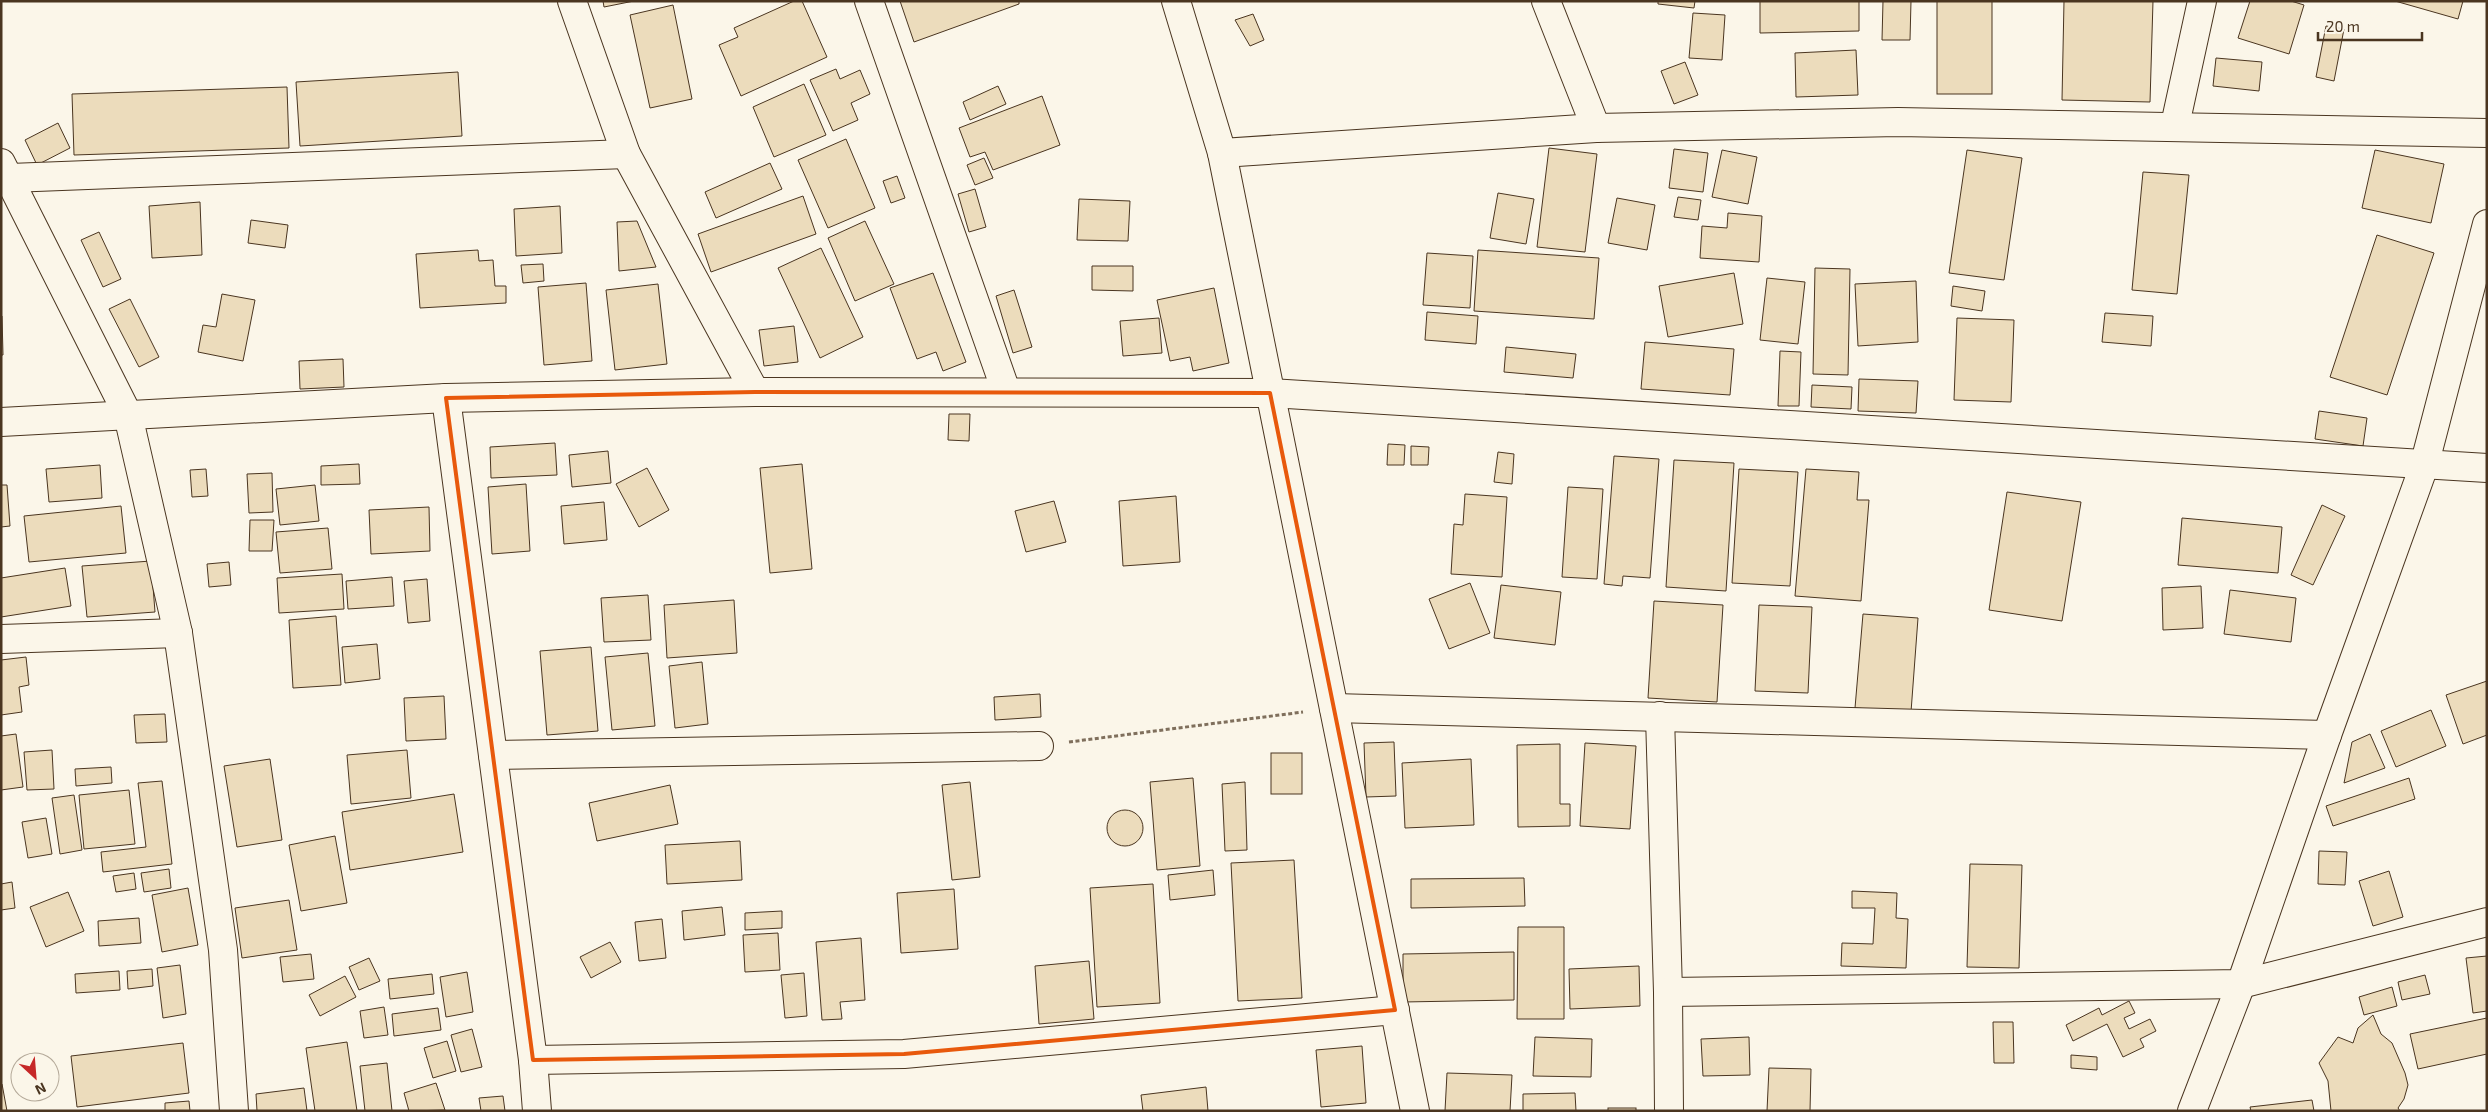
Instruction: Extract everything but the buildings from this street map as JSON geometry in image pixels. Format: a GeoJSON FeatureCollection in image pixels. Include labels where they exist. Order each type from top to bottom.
{"type":"FeatureCollection","features":[{"type":"Feature","properties":{"kind":"street"},"geometry":{"type":"LineString","coordinates":[[572,1],[626,154],[756,392]]}},
{"type":"Feature","properties":{"kind":"street"},"geometry":{"type":"LineString","coordinates":[[869,1],[1006,391]]}},
{"type":"Feature","properties":{"kind":"street"},"geometry":{"type":"LineString","coordinates":[[1176,1],[1222,153],[1415,1111]]}},
{"type":"Feature","properties":{"kind":"street"},"geometry":{"type":"LineString","coordinates":[[1546,1],[1596,128]]}},
{"type":"Feature","properties":{"kind":"street"},"geometry":{"type":"LineString","coordinates":[[2175,125],[2202,1]]}},
{"type":"Feature","properties":{"kind":"street"},"geometry":{"type":"LineString","coordinates":[[1222,153],[1596,128],[1898,122],[2175,125],[2487,133]]}},
{"type":"Feature","properties":{"kind":"street"},"geometry":{"type":"LineString","coordinates":[[234,1111],[223,950],[178,633],[128,415],[6,171],[626,154]]}},
{"type":"Feature","properties":{"kind":"street"},"geometry":{"type":"LineString","coordinates":[[2192,1111],[2241,984],[2326,735],[2424,466],[2487,224]]}},
{"type":"Feature","properties":{"kind":"street"},"geometry":{"type":"LineString","coordinates":[[1,422],[446,398],[756,392],[1270,393],[2424,466],[2487,468]]}},
{"type":"Feature","properties":{"kind":"street"},"geometry":{"type":"LineString","coordinates":[[446,398],[533,1060],[537,1111]]}},
{"type":"Feature","properties":{"kind":"street"},"geometry":{"type":"LineString","coordinates":[[1,639],[178,633]]}},
{"type":"Feature","properties":{"kind":"street"},"geometry":{"type":"LineString","coordinates":[[1334,708],[2326,735]]}},
{"type":"Feature","properties":{"kind":"street"},"geometry":{"type":"LineString","coordinates":[[1660,716],[1668,992],[1669,1111]]}},
{"type":"Feature","properties":{"kind":"street"},"geometry":{"type":"LineString","coordinates":[[493,755],[1040,746]]}},
{"type":"Feature","properties":{"kind":"street"},"geometry":{"type":"LineString","coordinates":[[1668,992],[2241,984],[2487,922]]}},
{"type":"Feature","properties":{"kind":"street"},"geometry":{"type":"LineString","coordinates":[[533,1060],[904,1054],[1395,1010]]}},
{"type":"Feature","properties":{"kind":"path"},"geometry":{"type":"LineString","coordinates":[[1040,746],[1334,708]]}},
{"type":"Feature","properties":{"kind":"highlighted area"},"geometry":{"type":"Polygon","coordinates":[[[755,392],[1270,393],[1395,1010],[904,1054],[533,1060],[446,398],[755,392]]]}}]}
